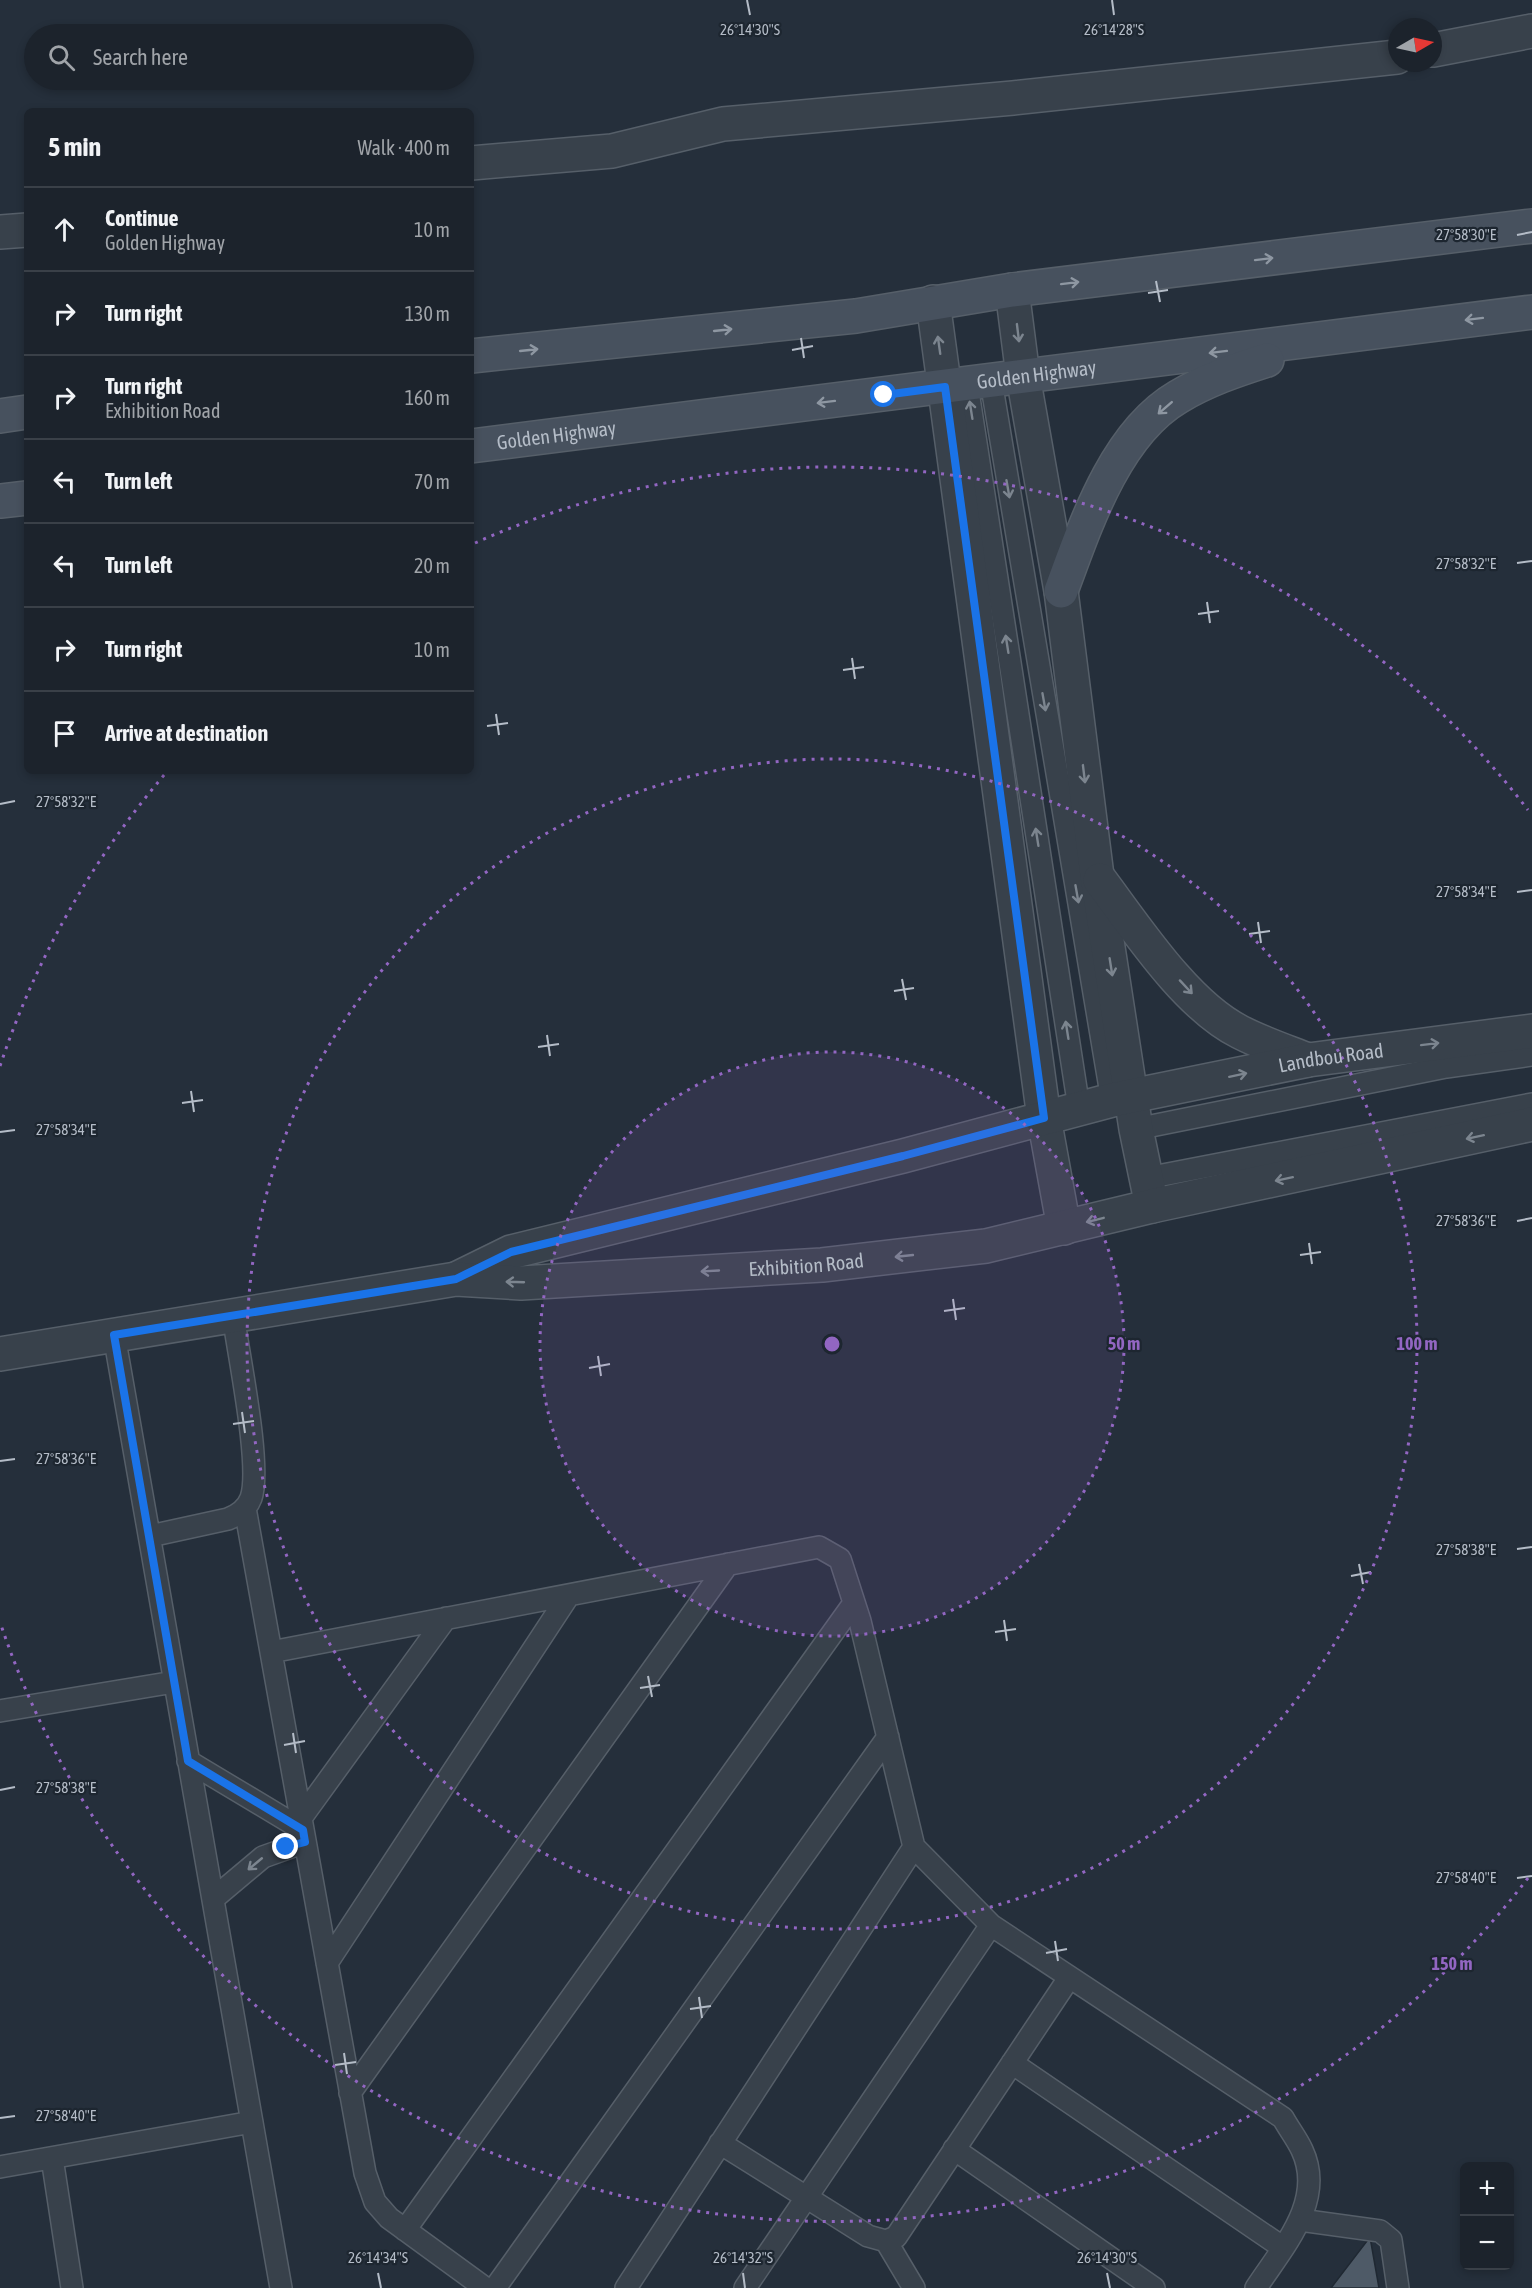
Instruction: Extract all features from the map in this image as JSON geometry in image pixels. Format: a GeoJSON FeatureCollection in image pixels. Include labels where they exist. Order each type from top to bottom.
{"type":"FeatureCollection","features":[{"type":"Feature","properties":{"kind":"street"},"geometry":{"type":"LineString","coordinates":[[1442,48],[1532,31]]}},
{"type":"Feature","properties":{"kind":"street"},"geometry":{"type":"LineString","coordinates":[[474,163],[612,151],[723,124],[1013,98],[1388,58]]}},
{"type":"Feature","properties":{"kind":"street"},"geometry":{"type":"LineString","coordinates":[[474,356],[856,316],[1012,290],[1532,226]]}},
{"type":"Feature","properties":{"kind":"street"},"geometry":{"type":"LineString","coordinates":[[0,232],[24,230]]}},
{"type":"Feature","properties":{"kind":"street"},"geometry":{"type":"LineString","coordinates":[[1012,290],[1023,376],[1061,591],[1126,1109],[1149,1192],[1532,1124]]}},
{"type":"Feature","properties":{"kind":"street"},"geometry":{"type":"LineString","coordinates":[[933,302],[968,384],[1044,1118],[1064,1228]]}},
{"type":"Feature","properties":{"kind":"street","name":"Golden Highway"},"geometry":{"type":"LineString","coordinates":[[474,446],[1532,312]]}},
{"type":"Feature","properties":{"kind":"street"},"geometry":{"type":"LineString","coordinates":[[1061,591],[1087,519],[1120,458],[1143,427],[1176,398],[1214,378],[1334,337]]}},
{"type":"Feature","properties":{"kind":"street"},"geometry":{"type":"LineString","coordinates":[[0,416],[24,412]]}},
{"type":"Feature","properties":{"kind":"street"},"geometry":{"type":"LineString","coordinates":[[0,501],[24,498]]}},
{"type":"Feature","properties":{"kind":"street"},"geometry":{"type":"LineString","coordinates":[[1097,876],[1156,954],[1208,1011],[1238,1031],[1308,1060]]}},
{"type":"Feature","properties":{"kind":"street","name":"Landbou Road"},"geometry":{"type":"LineString","coordinates":[[1126,1109],[1308,1060],[1532,1031]]}},
{"type":"Feature","properties":{"kind":"street","name":"Exhibition Road"},"geometry":{"type":"LineString","coordinates":[[456,1279],[511,1252],[903,1156],[1079,1108],[1126,1109]]}},
{"type":"Feature","properties":{"kind":"street","name":"Exhibition Road"},"geometry":{"type":"LineString","coordinates":[[0,1354],[456,1279],[521,1283],[822,1265],[986,1246],[1064,1228],[1149,1192]]}},
{"type":"Feature","properties":{"kind":"lane"},"geometry":{"type":"LineString","coordinates":[[968,384],[1079,1108]]}},
{"type":"Feature","properties":{"kind":"lane"},"geometry":{"type":"LineString","coordinates":[[968,384],[1126,1109],[1532,1054]]}},
{"type":"Feature","properties":{"kind":"lane"},"geometry":{"type":"LineString","coordinates":[[1149,1192],[1532,1104]]}},
{"type":"Feature","properties":{"kind":"lane"},"geometry":{"type":"LineString","coordinates":[[150,1536],[228,1519],[238,1515],[250,1500],[254,1486],[253,1457],[233,1314]]}},
{"type":"Feature","properties":{"kind":"lane"},"geometry":{"type":"LineString","coordinates":[[114,1335],[281,2288]]}},
{"type":"Feature","properties":{"kind":"lane"},"geometry":{"type":"LineString","coordinates":[[245,1508],[365,2173],[375,2202],[389,2218],[485,2288]]}},
{"type":"Feature","properties":{"kind":"lane"},"geometry":{"type":"LineString","coordinates":[[271,1652],[819,1547],[840,1559],[854,1603],[914,1847],[991,1925],[1283,2118],[1303,2152],[1310,2193],[1300,2220],[1256,2288]]}},
{"type":"Feature","properties":{"kind":"lane"},"geometry":{"type":"LineString","coordinates":[[350,2093],[728,1564]]}},
{"type":"Feature","properties":{"kind":"lane"},"geometry":{"type":"LineString","coordinates":[[327,1963],[569,1595]]}},
{"type":"Feature","properties":{"kind":"lane"},"geometry":{"type":"LineString","coordinates":[[405,2229],[854,1603]]}},
{"type":"Feature","properties":{"kind":"lane"},"geometry":{"type":"LineString","coordinates":[[213,1899],[263,1857],[303,1830],[446,1618]]}},
{"type":"Feature","properties":{"kind":"lane"},"geometry":{"type":"LineString","coordinates":[[0,1711],[174,1682]]}},
{"type":"Feature","properties":{"kind":"lane"},"geometry":{"type":"LineString","coordinates":[[495,2288],[888,1737]]}},
{"type":"Feature","properties":{"kind":"lane"},"geometry":{"type":"LineString","coordinates":[[188,1761],[303,1830]]}},
{"type":"Feature","properties":{"kind":"lane"},"geometry":{"type":"LineString","coordinates":[[626,2288],[914,1847]]}},
{"type":"Feature","properties":{"kind":"lane"},"geometry":{"type":"LineString","coordinates":[[745,2288],[991,1925]]}},
{"type":"Feature","properties":{"kind":"lane"},"geometry":{"type":"LineString","coordinates":[[720,2143],[868,2236],[886,2241],[896,2237],[1069,1978]]}},
{"type":"Feature","properties":{"kind":"lane"},"geometry":{"type":"LineString","coordinates":[[1012,2063],[1282,2247]]}},
{"type":"Feature","properties":{"kind":"lane"},"geometry":{"type":"LineString","coordinates":[[0,2167],[252,2122]]}},
{"type":"Feature","properties":{"kind":"lane"},"geometry":{"type":"LineString","coordinates":[[954,2149],[1154,2288]]}},
{"type":"Feature","properties":{"kind":"lane"},"geometry":{"type":"LineString","coordinates":[[52,2158],[72,2288]]}},
{"type":"Feature","properties":{"kind":"lane"},"geometry":{"type":"LineString","coordinates":[[1300,2220],[1380,2230],[1390,2240],[1398,2288]]}},
{"type":"Feature","properties":{"kind":"lane"},"geometry":{"type":"LineString","coordinates":[[886,2241],[914,2288]]}},
{"type":"Feature","properties":{"kind":"building"},"geometry":{"type":"Polygon","coordinates":[[[1370,2237],[1379,2288],[1331,2288],[1370,2237]]]}},
{"type":"Feature","properties":{"kind":"route"},"geometry":{"type":"LineString","coordinates":[[286,1847],[305,1842],[303,1830],[188,1761],[114,1335],[456,1279],[511,1252],[903,1156],[1044,1118],[945,387],[884,395]]}}]}
